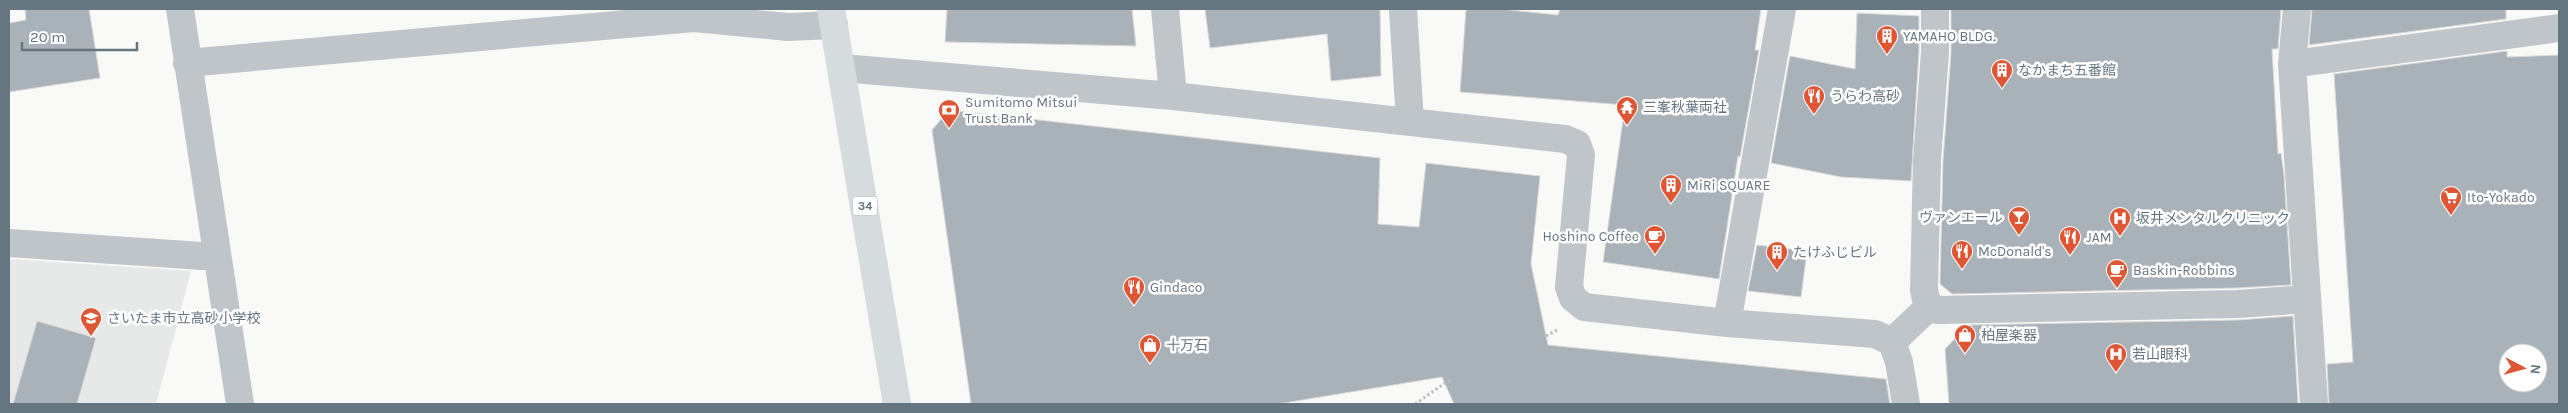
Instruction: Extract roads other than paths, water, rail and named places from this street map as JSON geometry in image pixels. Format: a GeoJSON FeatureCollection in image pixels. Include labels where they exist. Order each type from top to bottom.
{"type":"FeatureCollection","features":[{"type":"Feature","properties":{"kind":"main road","name":"34"},"geometry":{"type":"LineString","coordinates":[[833,17],[897,404]]}},
{"type":"Feature","properties":{"kind":"street"},"geometry":{"type":"LineString","coordinates":[[180,9],[240,404]]}},
{"type":"Feature","properties":{"kind":"street"},"geometry":{"type":"LineString","coordinates":[[1165,9],[1173,96]]}},
{"type":"Feature","properties":{"kind":"street"},"geometry":{"type":"LineString","coordinates":[[1403,9],[1410,122]]}},
{"type":"Feature","properties":{"kind":"street"},"geometry":{"type":"LineString","coordinates":[[1727,323],[1782,9]]}},
{"type":"Feature","properties":{"kind":"street"},"geometry":{"type":"LineString","coordinates":[[1935,9],[1935,52],[1927,160],[1924,290],[1927,304],[1937,310],[2238,304],[2307,299]]}},
{"type":"Feature","properties":{"kind":"street"},"geometry":{"type":"LineString","coordinates":[[2297,9],[2292,64],[2314,404]]}},
{"type":"Feature","properties":{"kind":"street"},"geometry":{"type":"LineString","coordinates":[[188,63],[694,18],[788,27],[833,17]]}},
{"type":"Feature","properties":{"kind":"street"},"geometry":{"type":"LineString","coordinates":[[2292,64],[2559,28]]}},
{"type":"Feature","properties":{"kind":"street"},"geometry":{"type":"LineString","coordinates":[[842,68],[1173,96],[1565,139],[1576,144],[1581,155],[1569,286],[1573,298],[1584,307],[1727,323],[1875,334],[1892,342],[1899,362],[1906,404]]}},
{"type":"Feature","properties":{"kind":"street"},"geometry":{"type":"LineString","coordinates":[[9,243],[217,257]]}},
{"type":"Feature","properties":{"kind":"street"},"geometry":{"type":"LineString","coordinates":[[1892,342],[1930,306]]}},
{"type":"Feature","properties":{"kind":"place","name":"YAMAHO BLDG."},"geometry":{"type":"Point","coordinates":[1887,55]}},
{"type":"Feature","properties":{"kind":"place","name":"なかまち五番館"},"geometry":{"type":"Point","coordinates":[2002,89]}},
{"type":"Feature","properties":{"kind":"place","name":"うらわ高砂"},"geometry":{"type":"Point","coordinates":[1814,115]}},
{"type":"Feature","properties":{"kind":"place","name":"三峯秋葉両社"},"geometry":{"type":"Point","coordinates":[1627,126]}},
{"type":"Feature","properties":{"kind":"place","name":"Sumitomo Mitsui Trust Bank"},"geometry":{"type":"Point","coordinates":[949,129]}},
{"type":"Feature","properties":{"kind":"place","name":"MiRi SQUARE"},"geometry":{"type":"Point","coordinates":[1671,204]}},
{"type":"Feature","properties":{"kind":"place","name":"Ito-Yokado"},"geometry":{"type":"Point","coordinates":[2451,216]}},
{"type":"Feature","properties":{"kind":"place","name":"ヴァンエール"},"geometry":{"type":"Point","coordinates":[2019,236]}},
{"type":"Feature","properties":{"kind":"place","name":"坂井メンタルクリニック"},"geometry":{"type":"Point","coordinates":[2120,237]}},
{"type":"Feature","properties":{"kind":"place","name":"Hoshino Coffee"},"geometry":{"type":"Point","coordinates":[1655,255]}},
{"type":"Feature","properties":{"kind":"place","name":"JAM"},"geometry":{"type":"Point","coordinates":[2070,256]}},
{"type":"Feature","properties":{"kind":"place","name":"McDonald's"},"geometry":{"type":"Point","coordinates":[1962,270]}},
{"type":"Feature","properties":{"kind":"place","name":"たけふじビル"},"geometry":{"type":"Point","coordinates":[1777,271]}},
{"type":"Feature","properties":{"kind":"place","name":"Baskin-Robbins"},"geometry":{"type":"Point","coordinates":[2117,289]}},
{"type":"Feature","properties":{"kind":"place","name":"Gindaco"},"geometry":{"type":"Point","coordinates":[1134,306]}},
{"type":"Feature","properties":{"kind":"place","name":"さいたま市立高砂小学校"},"geometry":{"type":"Point","coordinates":[91,337]}},
{"type":"Feature","properties":{"kind":"place","name":"柏屋楽器"},"geometry":{"type":"Point","coordinates":[1965,354]}},
{"type":"Feature","properties":{"kind":"place","name":"十万石"},"geometry":{"type":"Point","coordinates":[1150,364]}},
{"type":"Feature","properties":{"kind":"place","name":"若山眼科"},"geometry":{"type":"Point","coordinates":[2116,373]}}]}
